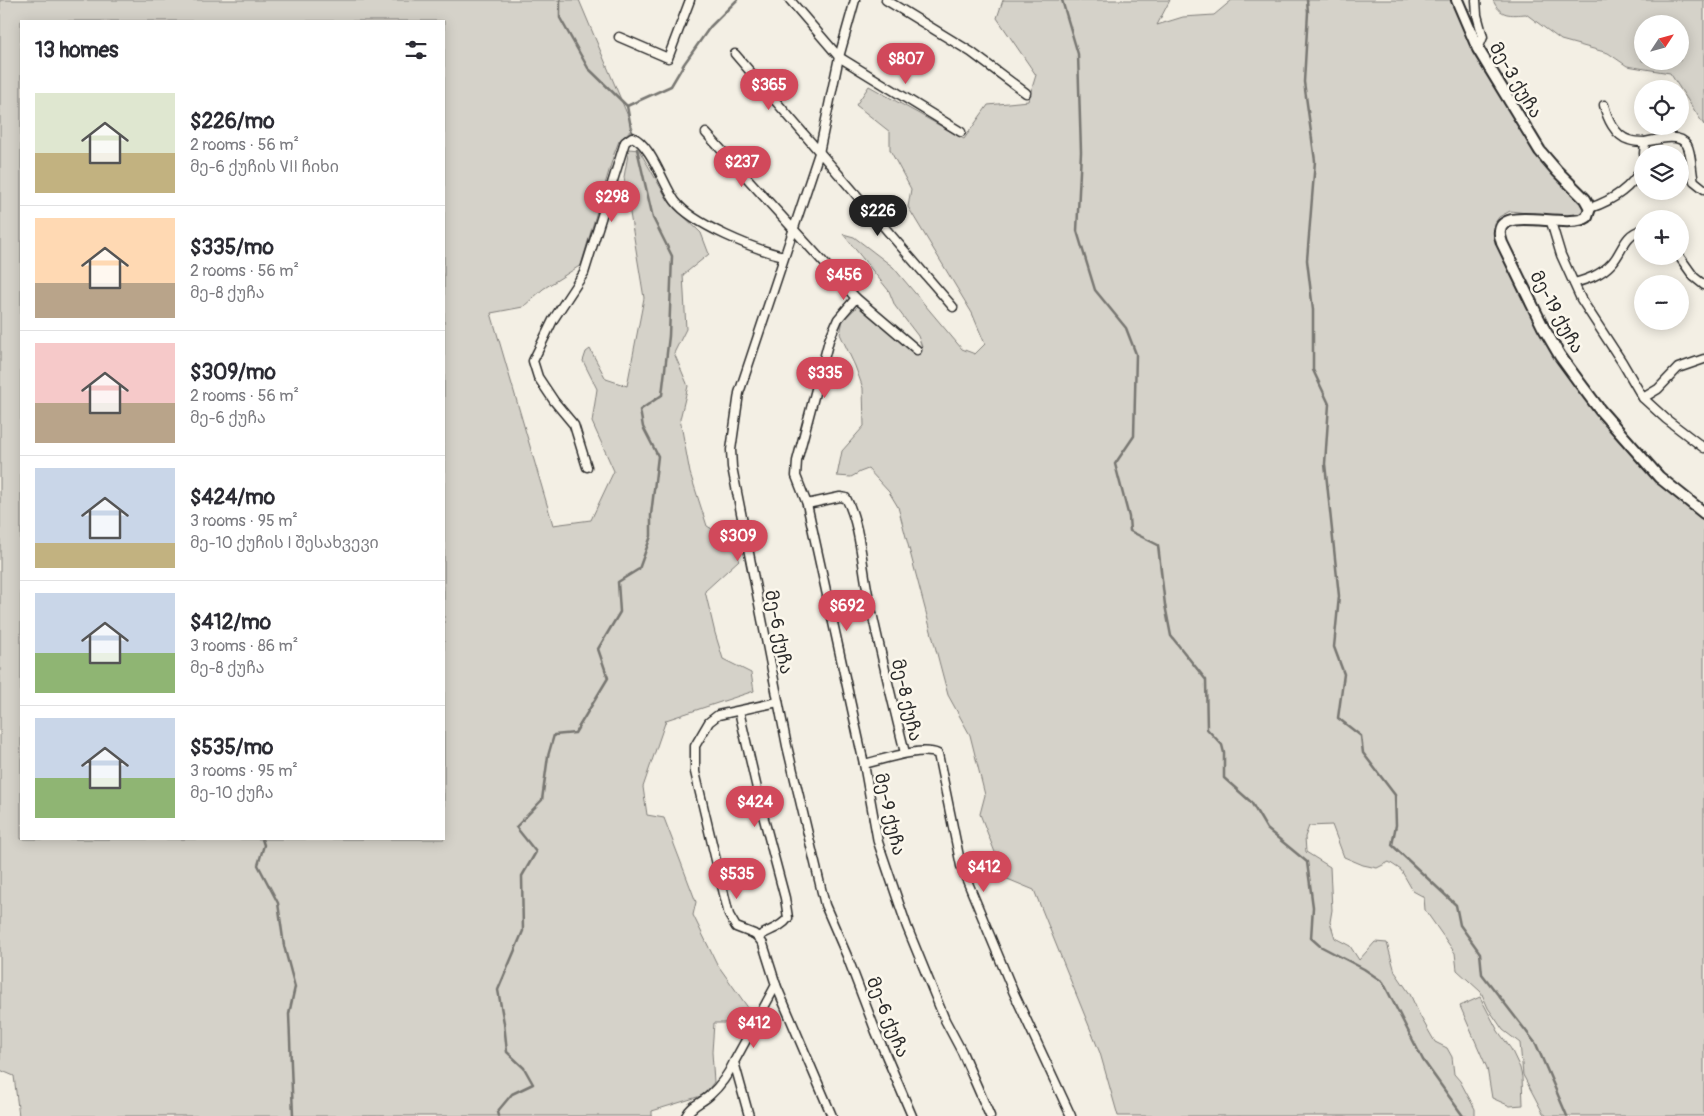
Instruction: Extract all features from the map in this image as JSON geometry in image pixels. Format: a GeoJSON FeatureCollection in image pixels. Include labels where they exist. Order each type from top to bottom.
{"type":"FeatureCollection","features":[{"type":"Feature","properties":{"kind":"street"},"geometry":{"type":"LineString","coordinates":[[619,37],[668,58],[690,0]]}},
{"type":"Feature","properties":{"kind":"street"},"geometry":{"type":"LineString","coordinates":[[790,0],[840,57],[961,132]]}},
{"type":"Feature","properties":{"kind":"street","name":"მე-6 ქუჩა"},"geometry":{"type":"LineString","coordinates":[[855,0],[840,57],[819,153],[739,393],[731,450],[737,500],[794,781],[825,905],[912,1116]]}},
{"type":"Feature","properties":{"kind":"street"},"geometry":{"type":"LineString","coordinates":[[886,0],[971,52],[1026,93]]}},
{"type":"Feature","properties":{"kind":"street","name":"მე-3 ქუჩა"},"geometry":{"type":"LineString","coordinates":[[1457,0],[1478,49],[1540,151],[1585,199],[1590,208]]}},
{"type":"Feature","properties":{"kind":"street"},"geometry":{"type":"LineString","coordinates":[[1476,0],[1482,38],[1478,49]]}},
{"type":"Feature","properties":{"kind":"street"},"geometry":{"type":"LineString","coordinates":[[735,54],[953,307]]}},
{"type":"Feature","properties":{"kind":"street"},"geometry":{"type":"LineString","coordinates":[[1604,105],[1606,114],[1615,130],[1627,140],[1645,142],[1665,138],[1679,139],[1687,145],[1694,181],[1704,189]]}},
{"type":"Feature","properties":{"kind":"street"},"geometry":{"type":"LineString","coordinates":[[706,133],[856,298],[918,350]]}},
{"type":"Feature","properties":{"kind":"street"},"geometry":{"type":"LineString","coordinates":[[587,467],[574,425],[554,402],[538,376],[533,361],[553,320],[584,273],[624,142],[632,137],[638,140],[646,150],[675,202],[690,215],[729,236],[769,253],[784,256]]}},
{"type":"Feature","properties":{"kind":"street"},"geometry":{"type":"LineString","coordinates":[[1590,208],[1607,202],[1634,181]]}},
{"type":"Feature","properties":{"kind":"street","name":"მე-19 ქუჩა"},"geometry":{"type":"LineString","coordinates":[[1590,208],[1587,218],[1583,221],[1551,222],[1517,219],[1506,221],[1501,226],[1499,232],[1502,243],[1543,327],[1560,356],[1579,382],[1632,448],[1659,477],[1681,497],[1704,513]]}},
{"type":"Feature","properties":{"kind":"street"},"geometry":{"type":"LineString","coordinates":[[1551,222],[1561,255],[1581,299],[1643,398],[1666,420],[1704,448]]}},
{"type":"Feature","properties":{"kind":"street"},"geometry":{"type":"LineString","coordinates":[[1574,283],[1589,279],[1602,272],[1617,256],[1627,238],[1634,234]]}},
{"type":"Feature","properties":{"kind":"street"},"geometry":{"type":"LineString","coordinates":[[1685,265],[1694,277],[1704,285]]}},
{"type":"Feature","properties":{"kind":"street"},"geometry":{"type":"LineString","coordinates":[[807,504],[796,476],[797,461],[829,340],[838,319],[856,298]]}},
{"type":"Feature","properties":{"kind":"street"},"geometry":{"type":"LineString","coordinates":[[1643,398],[1658,389],[1678,368],[1704,359]]}},
{"type":"Feature","properties":{"kind":"street","name":"მე-8 ქუჩა"},"geometry":{"type":"LineString","coordinates":[[807,504],[840,497],[846,498],[850,504],[881,654],[905,754]]}},
{"type":"Feature","properties":{"kind":"street","name":"მე-9 ქუჩა"},"geometry":{"type":"LineString","coordinates":[[807,504],[864,764],[878,842],[907,927],[945,1020],[962,1052],[990,1116]]}},
{"type":"Feature","properties":{"kind":"street"},"geometry":{"type":"LineString","coordinates":[[778,702],[718,715],[708,722],[696,746],[695,772],[728,915],[736,927],[758,937],[762,944],[776,985],[832,1116]]}},
{"type":"Feature","properties":{"kind":"street"},"geometry":{"type":"LineString","coordinates":[[739,711],[764,819],[785,898],[788,918],[783,925],[768,930],[758,937]]}},
{"type":"Feature","properties":{"kind":"street","name":"მე-8 ქუჩა"},"geometry":{"type":"LineString","coordinates":[[864,764],[905,754],[933,752],[938,754],[961,866],[1012,991],[1071,1116]]}},
{"type":"Feature","properties":{"kind":"street"},"geometry":{"type":"LineString","coordinates":[[686,1116],[689,1109],[709,1097],[727,1077],[776,985]]}},
{"type":"Feature","properties":{"kind":"street"},"geometry":{"type":"LineString","coordinates":[[734,1062],[749,1116]]}},
{"type":"Feature","properties":{"kind":"shaded area"},"geometry":{"type":"Polygon","coordinates":[[[0,0],[579,0],[633,128],[619,141],[614,154],[581,265],[543,289],[523,307],[491,313],[553,525],[591,520],[614,471],[592,422],[597,389],[583,361],[586,352],[590,349],[606,379],[627,386],[644,298],[624,177],[629,149],[639,150],[669,202],[701,233],[709,254],[683,275],[686,329],[674,353],[688,386],[680,419],[690,473],[707,526],[737,544],[739,560],[705,591],[715,633],[723,659],[751,673],[754,691],[666,720],[643,787],[647,815],[664,818],[696,902],[693,915],[717,964],[749,1009],[749,1023],[714,1023],[712,1052],[714,1082],[704,1095],[652,1111],[652,1116],[19,1116],[14,1076],[0,1070],[0,0]]]}},
{"type":"Feature","properties":{"kind":"shaded area"},"geometry":{"type":"Polygon","coordinates":[[[1003,0],[1170,0],[1157,25],[1183,17],[1214,15],[1232,0],[1453,0],[1459,19],[1478,56],[1579,197],[1586,209],[1580,218],[1510,211],[1499,217],[1495,223],[1497,243],[1526,302],[1630,451],[1658,484],[1704,518],[1704,1116],[1547,1116],[1543,1113],[1523,1075],[1520,1043],[1503,1030],[1488,1008],[1481,992],[1457,970],[1455,953],[1425,910],[1424,897],[1413,891],[1401,870],[1389,862],[1377,868],[1363,865],[1344,857],[1332,825],[1309,826],[1305,837],[1306,852],[1330,867],[1332,910],[1330,922],[1335,938],[1350,946],[1359,960],[1375,942],[1387,943],[1395,972],[1410,994],[1420,1016],[1435,1042],[1447,1048],[1452,1057],[1454,1074],[1460,1081],[1475,1109],[1475,1116],[1118,1116],[1100,1053],[1034,890],[1005,878],[980,814],[985,795],[970,735],[948,695],[898,507],[889,492],[868,469],[851,477],[837,476],[842,451],[864,426],[863,388],[840,334],[843,320],[858,306],[871,314],[911,351],[922,347],[918,336],[895,306],[889,291],[843,234],[854,237],[893,267],[962,349],[975,354],[985,344],[972,313],[908,207],[911,189],[890,150],[890,132],[856,105],[869,86],[964,139],[988,105],[1028,101],[1036,75],[997,18],[1003,0]]]}},
{"type":"Feature","properties":{"kind":"shaded area"},"geometry":{"type":"Polygon","coordinates":[[[1493,0],[1704,0],[1704,125],[1689,102],[1689,80],[1675,80],[1670,73],[1652,70],[1689,70],[1689,15],[1634,15],[1634,67],[1627,66],[1608,53],[1561,40],[1526,14],[1506,14],[1499,10],[1493,0]]]}},
{"type":"Feature","properties":{"kind":"shaded area"},"geometry":{"type":"Polygon","coordinates":[[[1480,997],[1520,1068],[1523,1105],[1510,1106],[1492,1098],[1487,1068],[1460,1006],[1480,997]]]}},
{"type":"Feature","properties":{"kind":"waterway"},"geometry":{"type":"LineString","coordinates":[[560,0],[560,18],[588,68],[627,106],[632,133]]}},
{"type":"Feature","properties":{"kind":"waterway"},"geometry":{"type":"LineString","coordinates":[[627,106],[671,86],[710,27],[737,0]]}},
{"type":"Feature","properties":{"kind":"waterway"},"geometry":{"type":"LineString","coordinates":[[1062,0],[1078,54],[1081,152],[1077,231],[1095,290],[1126,328],[1136,354],[1134,436],[1115,464],[1129,517],[1130,531],[1158,545],[1165,605],[1171,636],[1206,680],[1207,729],[1222,745],[1224,753],[1224,778],[1251,802],[1267,829],[1307,862],[1313,907],[1311,938],[1320,946],[1364,969],[1383,982],[1423,1060],[1463,1116]]}},
{"type":"Feature","properties":{"kind":"waterway"},"geometry":{"type":"LineString","coordinates":[[1307,0],[1304,82],[1315,161],[1307,260],[1313,310],[1313,370],[1329,404],[1325,464],[1339,596],[1334,647],[1344,674],[1338,718],[1361,736],[1363,753],[1395,795],[1396,825],[1392,845],[1456,905],[1460,925],[1480,953],[1482,974],[1536,1044],[1567,1116]]}},
{"type":"Feature","properties":{"kind":"waterway"},"geometry":{"type":"LineString","coordinates":[[498,1116],[497,1112],[512,1094],[533,1084],[524,1068],[507,1052],[498,990],[523,931],[522,876],[536,852],[516,827],[542,800],[548,756],[554,735],[575,733],[608,678],[598,649],[620,612],[618,582],[639,569],[651,536],[651,515],[658,456],[643,427],[640,410],[662,395],[669,336],[672,256],[653,218],[637,149]]}},
{"type":"Feature","properties":{"kind":"waterway"},"geometry":{"type":"LineString","coordinates":[[262,840],[264,845],[258,865],[278,903],[284,946],[295,987],[289,1014],[293,1116]]}}]}
